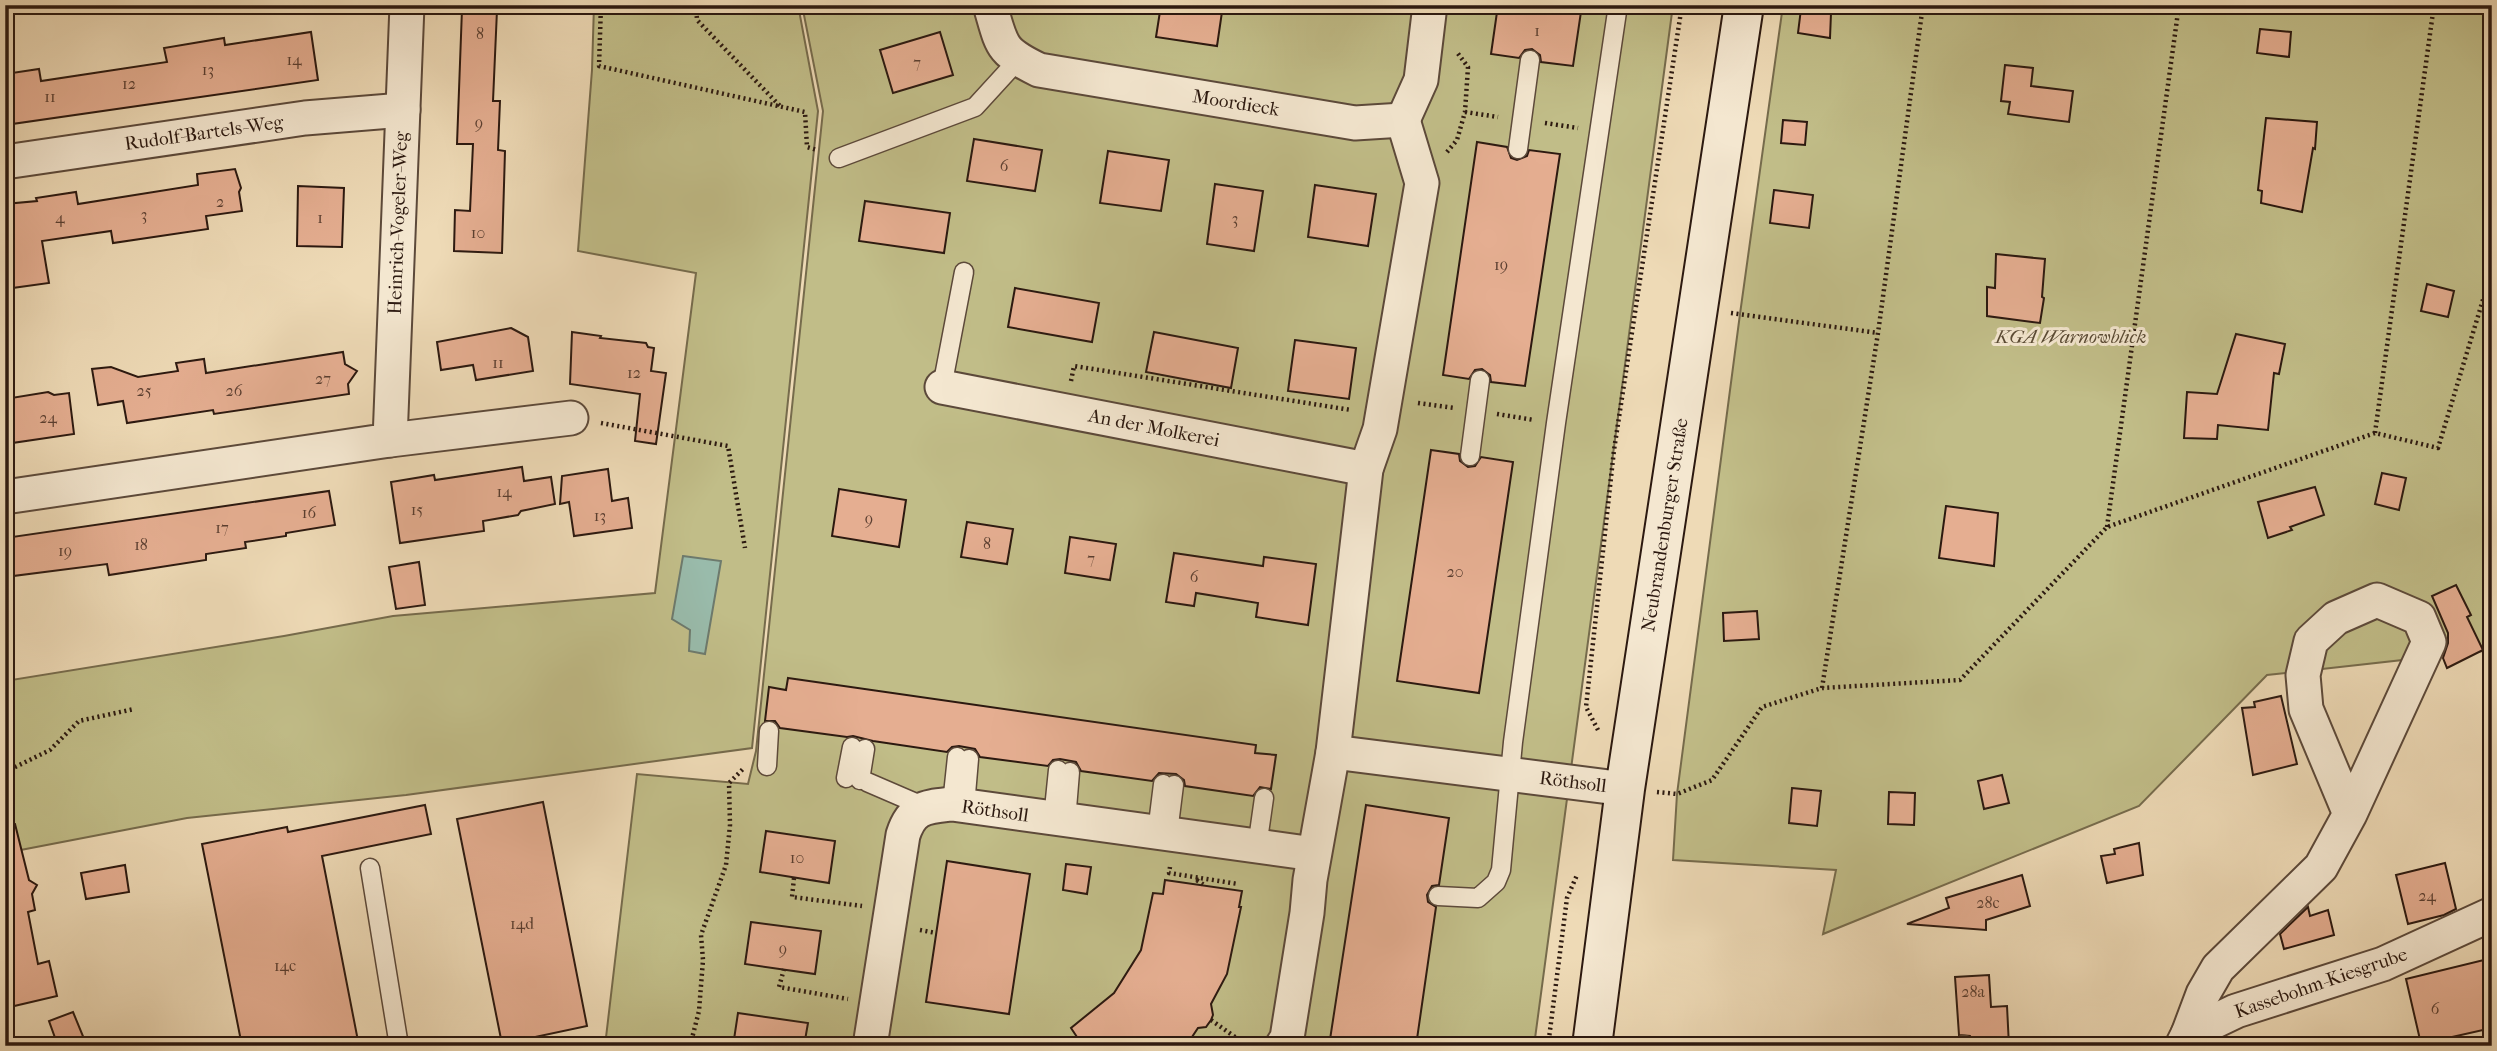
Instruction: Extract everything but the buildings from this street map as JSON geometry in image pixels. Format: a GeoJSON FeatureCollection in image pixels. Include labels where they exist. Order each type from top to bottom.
{"type":"FeatureCollection","features":[{"type":"Feature","properties":{"kind":"main road","name":"Neubrandenburger Straße"},"geometry":{"type":"LineString","coordinates":[[1592,1046],[1625,789],[1744,5]]}},
{"type":"Feature","properties":{"kind":"street","name":"Heinrich-Vogeler-Weg"},"geometry":{"type":"LineString","coordinates":[[390,440],[407,5]]}},
{"type":"Feature","properties":{"kind":"street"},"geometry":{"type":"LineString","coordinates":[[990,5],[1002,46],[1018,60]]}},
{"type":"Feature","properties":{"kind":"street"},"geometry":{"type":"LineString","coordinates":[[1282,1046],[1287,1038],[1314,853],[1333,752],[1366,469],[1380,429],[1422,183],[1403,120],[1421,80],[1430,5]]}},
{"type":"Feature","properties":{"kind":"street","name":"Moordieck"},"geometry":{"type":"LineString","coordinates":[[1018,60],[1039,71],[1341,121],[1355,123],[1403,120]]}},
{"type":"Feature","properties":{"kind":"street","name":"Rudolf-Bartels-Weg"},"geometry":{"type":"LineString","coordinates":[[5,162],[305,118],[403,110]]}},
{"type":"Feature","properties":{"kind":"street","name":"An der Molkerei"},"geometry":{"type":"LineString","coordinates":[[942,387],[1366,469]]}},
{"type":"Feature","properties":{"kind":"street"},"geometry":{"type":"LineString","coordinates":[[5,497],[390,440],[571,418]]}},
{"type":"Feature","properties":{"kind":"street","name":"Kassebohm-Kiesgrube"},"geometry":{"type":"LineString","coordinates":[[2185,1040],[2203,994],[2218,968],[2321,867],[2350,814],[2429,642],[2418,618],[2377,600],[2336,618],[2311,641],[2303,676],[2306,709],[2350,814]]}},
{"type":"Feature","properties":{"kind":"street","name":"Röthsoll"},"geometry":{"type":"LineString","coordinates":[[1333,752],[1625,789]]}},
{"type":"Feature","properties":{"kind":"street"},"geometry":{"type":"LineString","coordinates":[[870,1046],[907,821],[916,812],[947,806]]}},
{"type":"Feature","properties":{"kind":"street","name":"Röthsoll"},"geometry":{"type":"LineString","coordinates":[[947,806],[1314,853]]}},
{"type":"Feature","properties":{"kind":"street","name":"Kassebohm-Kiesgrube"},"geometry":{"type":"LineString","coordinates":[[2185,1040],[2236,1011],[2384,964],[2492,914]]}},
{"type":"Feature","properties":{"kind":"lane"},"geometry":{"type":"LineString","coordinates":[[1438,896],[1478,898],[1496,882],[1501,870],[1508,774],[1556,423],[1618,5]]}},
{"type":"Feature","properties":{"kind":"lane"},"geometry":{"type":"LineString","coordinates":[[839,158],[975,107],[1018,60]]}},
{"type":"Feature","properties":{"kind":"lane"},"geometry":{"type":"LineString","coordinates":[[1518,149],[1530,60]]}},
{"type":"Feature","properties":{"kind":"lane"},"geometry":{"type":"LineString","coordinates":[[942,387],[964,272]]}},
{"type":"Feature","properties":{"kind":"lane"},"geometry":{"type":"LineString","coordinates":[[1470,456],[1480,380]]}},
{"type":"Feature","properties":{"kind":"lane"},"geometry":{"type":"LineString","coordinates":[[768,761],[769,731]]}},
{"type":"Feature","properties":{"kind":"lane"},"geometry":{"type":"LineString","coordinates":[[858,748],[858,780],[947,806],[963,758]]}},
{"type":"Feature","properties":{"kind":"lane"},"geometry":{"type":"LineString","coordinates":[[1060,820],[1064,771]]}},
{"type":"Feature","properties":{"kind":"lane"},"geometry":{"type":"LineString","coordinates":[[1163,833],[1169,785]]}},
{"type":"Feature","properties":{"kind":"lane"},"geometry":{"type":"LineString","coordinates":[[1257,847],[1264,798]]}},
{"type":"Feature","properties":{"kind":"lane"},"geometry":{"type":"LineString","coordinates":[[370,868],[399,1046]]}},
{"type":"Feature","properties":{"kind":"path"},"geometry":{"type":"LineString","coordinates":[[601,5],[599,66],[805,112],[807,147],[839,158]]}},
{"type":"Feature","properties":{"kind":"path"},"geometry":{"type":"LineString","coordinates":[[696,5],[697,20],[780,107]]}},
{"type":"Feature","properties":{"kind":"path"},"geometry":{"type":"LineString","coordinates":[[1602,740],[1586,708],[1614,450],[1682,5]]}},
{"type":"Feature","properties":{"kind":"path"},"geometry":{"type":"LineString","coordinates":[[1822,688],[1878,332],[1923,5]]}},
{"type":"Feature","properties":{"kind":"path"},"geometry":{"type":"LineString","coordinates":[[2107,527],[2179,5]]}},
{"type":"Feature","properties":{"kind":"path"},"geometry":{"type":"LineString","coordinates":[[2375,433],[2434,5]]}},
{"type":"Feature","properties":{"kind":"path"},"geometry":{"type":"LineString","coordinates":[[1422,183],[1457,140],[1465,112],[1468,67],[1455,49],[1425,44]]}},
{"type":"Feature","properties":{"kind":"path"},"geometry":{"type":"LineString","coordinates":[[1625,789],[1677,794],[1713,780],[1762,707],[1822,688],[1960,680],[2107,527],[2375,433],[2438,448],[2492,270]]}},
{"type":"Feature","properties":{"kind":"path"},"geometry":{"type":"LineString","coordinates":[[1699,309],[1878,332]]}},
{"type":"Feature","properties":{"kind":"path"},"geometry":{"type":"LineString","coordinates":[[1066,411],[1074,366],[1360,411]]}},
{"type":"Feature","properties":{"kind":"path"},"geometry":{"type":"LineString","coordinates":[[571,418],[728,446],[745,548]]}},
{"type":"Feature","properties":{"kind":"path"},"geometry":{"type":"LineString","coordinates":[[5,772],[50,750],[79,721],[134,709]]}},
{"type":"Feature","properties":{"kind":"path"},"geometry":{"type":"LineString","coordinates":[[690,1046],[699,1011],[703,960],[701,935],[726,864],[730,825],[729,783],[738,772],[768,761]]}},
{"type":"Feature","properties":{"kind":"path"},"geometry":{"type":"LineString","coordinates":[[1169,873],[1238,884],[1195,879],[1204,886]]}},
{"type":"Feature","properties":{"kind":"path"},"geometry":{"type":"LineString","coordinates":[[1548,1046],[1567,898],[1577,873]]}},
{"type":"Feature","properties":{"kind":"path"},"geometry":{"type":"LineString","coordinates":[[794,878],[792,897],[891,910]]}},
{"type":"Feature","properties":{"kind":"path"},"geometry":{"type":"LineString","coordinates":[[784,969],[779,987],[876,1003]]}},
{"type":"Feature","properties":{"kind":"path"},"geometry":{"type":"LineString","coordinates":[[1211,1020],[1245,1044]]}},
{"type":"Feature","properties":{"kind":"green space"},"geometry":{"type":"Polygon","coordinates":[[[594,5],[798,5],[818,111],[752,748],[406,795],[187,818],[5,853],[5,681],[393,616],[655,593],[696,273],[578,251],[592,70],[594,5]]]}},
{"type":"Feature","properties":{"kind":"green space"},"geometry":{"type":"Polygon","coordinates":[[[802,5],[1673,5],[1534,1046],[605,1046],[637,774],[748,784],[756,751],[823,111],[802,5]]]}},
{"type":"Feature","properties":{"kind":"green space","name":"KGA Warnowblick"},"geometry":{"type":"Polygon","coordinates":[[[1783,5],[2492,5],[2492,650],[2267,675],[2139,806],[1823,934],[1836,870],[1673,860],[1677,794],[1783,5]]]}},
{"type":"Feature","properties":{"kind":"shaded area"},"geometry":{"type":"Polygon","coordinates":[[[683,556],[721,561],[705,654],[689,651],[690,630],[672,619],[683,556]]]}}]}
